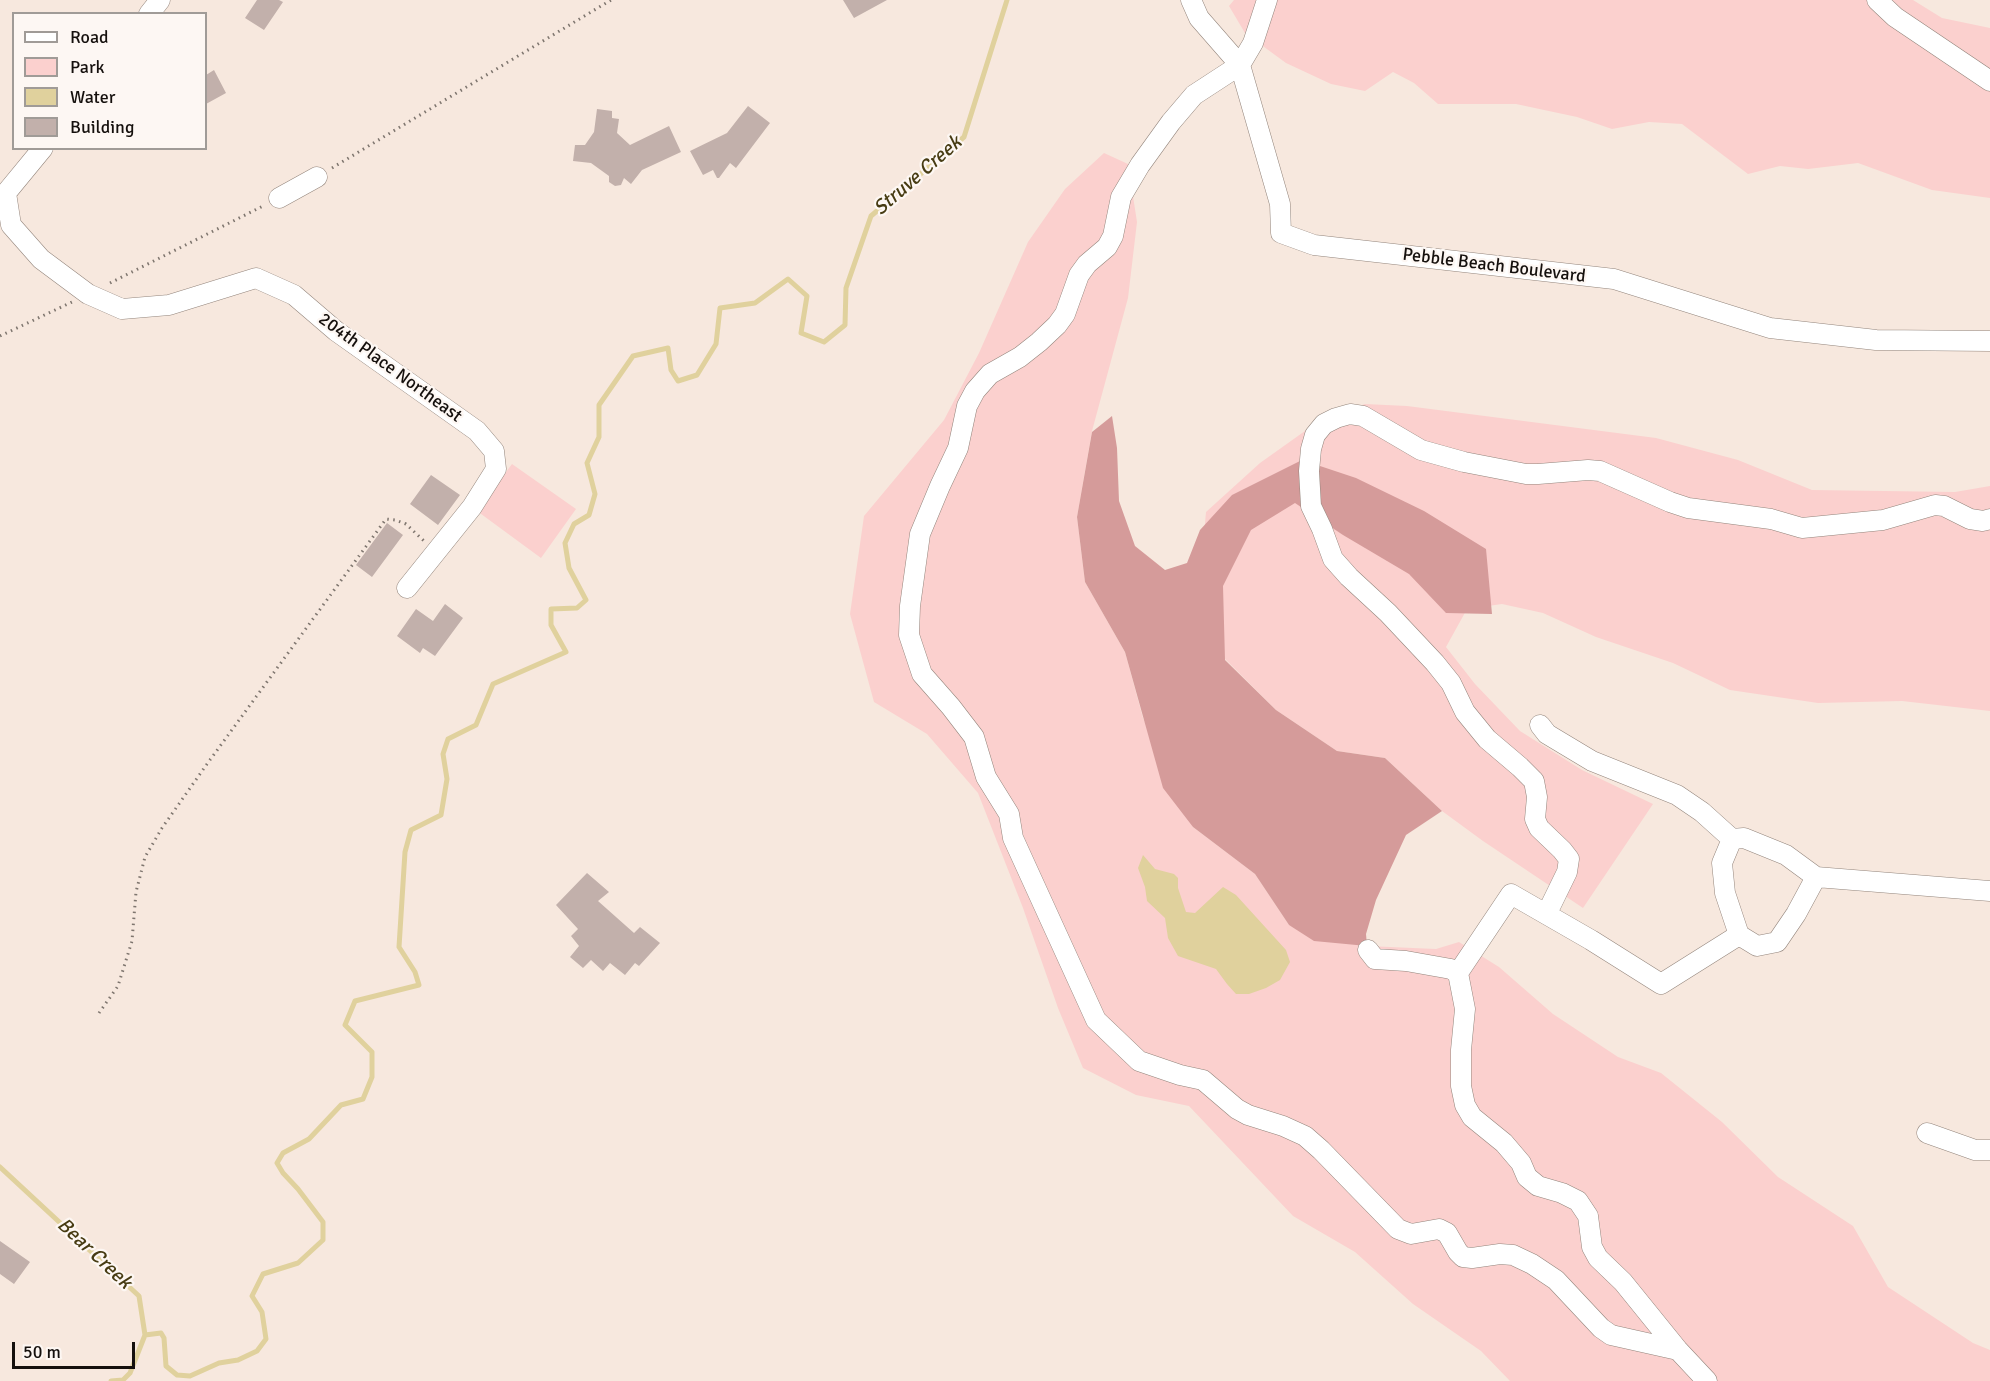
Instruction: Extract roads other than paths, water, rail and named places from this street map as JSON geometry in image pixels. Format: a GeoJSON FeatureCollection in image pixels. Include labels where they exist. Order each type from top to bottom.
{"type":"FeatureCollection","features":[{"type":"Feature","properties":{"kind":"street"},"geometry":{"type":"LineString","coordinates":[[151,12],[160,0]]}},
{"type":"Feature","properties":{"kind":"street"},"geometry":{"type":"LineString","coordinates":[[1191,0],[1199,18],[1240,65]]}},
{"type":"Feature","properties":{"kind":"street"},"geometry":{"type":"LineString","coordinates":[[1267,0],[1253,43],[1240,65],[1194,95],[1140,165],[1121,197],[1113,236],[1107,247],[1087,264],[1079,275],[1067,308],[1057,325],[1020,357],[990,374],[975,391],[967,406],[958,448],[920,534],[910,606],[909,635],[922,674],[974,737],[986,777],[1009,814],[1013,838],[1096,1020],[1139,1061],[1203,1080],[1242,1112],[1305,1136],[1398,1229],[1411,1234],[1439,1229],[1447,1233],[1463,1257],[1514,1255],[1556,1280],[1600,1328],[1611,1335],[1678,1350]]}},
{"type":"Feature","properties":{"kind":"street"},"geometry":{"type":"LineString","coordinates":[[1877,0],[1895,17],[1990,81]]}},
{"type":"Feature","properties":{"kind":"street","name":"Pebble Beach Boulevard"},"geometry":{"type":"LineString","coordinates":[[1240,65],[1280,204],[1281,233],[1314,245],[1614,279],[1770,328],[1876,340],[1990,341]]}},
{"type":"Feature","properties":{"kind":"street","name":"204th Place Northeast"},"geometry":{"type":"LineString","coordinates":[[41,150],[6,193],[11,225],[41,259],[88,294],[122,309],[169,305],[256,278],[294,295],[336,331],[477,431],[494,451],[496,469],[472,507],[407,588]]}},
{"type":"Feature","properties":{"kind":"street"},"geometry":{"type":"LineString","coordinates":[[279,198],[317,177]]}},
{"type":"Feature","properties":{"kind":"street"},"geometry":{"type":"LineString","coordinates":[[1547,913],[1567,872],[1569,859],[1539,828],[1535,819],[1534,781],[1487,739],[1465,712],[1451,683],[1435,663],[1333,559],[1311,506],[1309,471],[1311,449],[1315,435],[1324,424],[1350,414],[1363,416],[1421,450],[1464,462],[1526,474],[1600,471],[1688,508],[1772,519],[1802,528],[1883,520],[1935,504],[1970,519],[1990,519]]}},
{"type":"Feature","properties":{"kind":"street"},"geometry":{"type":"LineString","coordinates":[[1540,725],[1547,734],[1592,761],[1677,795],[1702,812],[1732,839],[1744,838],[1786,855],[1816,877],[1990,891]]}},
{"type":"Feature","properties":{"kind":"street"},"geometry":{"type":"LineString","coordinates":[[1732,839],[1722,863],[1725,893],[1739,935],[1757,946],[1777,942],[1796,914],[1816,877]]}},
{"type":"Feature","properties":{"kind":"street"},"geometry":{"type":"LineString","coordinates":[[1707,1381],[1678,1350],[1623,1281],[1598,1258],[1592,1247],[1588,1216],[1578,1201],[1562,1193],[1538,1186],[1527,1178],[1521,1163],[1504,1143],[1472,1117],[1465,1105],[1461,1086],[1461,1050],[1465,1009],[1458,973],[1511,894],[1547,913],[1661,984],[1739,935]]}},
{"type":"Feature","properties":{"kind":"street"},"geometry":{"type":"LineString","coordinates":[[1368,950],[1375,959],[1406,961],[1451,969],[1458,973]]}},
{"type":"Feature","properties":{"kind":"street"},"geometry":{"type":"LineString","coordinates":[[1927,1133],[1975,1150],[1990,1150]]}},
{"type":"Feature","properties":{"kind":"water"},"geometry":{"type":"Polygon","coordinates":[[[1143,855],[1155,869],[1174,874],[1178,878],[1178,888],[1186,912],[1195,913],[1223,887],[1236,895],[1286,950],[1290,962],[1280,980],[1249,994],[1236,994],[1216,969],[1178,956],[1168,938],[1165,918],[1147,901],[1138,868],[1143,855]]]}},
{"type":"Feature","properties":{"kind":"waterway","name":"Struve Creek"},"geometry":{"type":"LineString","coordinates":[[145,1335],[161,1333],[164,1338],[166,1366],[177,1375],[190,1376],[219,1363],[238,1360],[257,1351],[266,1339],[262,1312],[252,1296],[263,1274],[298,1263],[323,1240],[323,1222],[277,1163],[283,1153],[309,1139],[341,1105],[363,1099],[372,1077],[372,1052],[345,1025],[355,1001],[419,985],[415,972],[399,947],[405,852],[411,830],[441,815],[447,779],[443,754],[448,739],[476,725],[493,684],[566,652],[551,625],[551,609],[577,608],[586,600],[569,568],[565,543],[574,524],[589,515],[595,494],[587,463],[599,437],[599,405],[633,356],[668,348],[671,370],[678,381],[697,375],[716,344],[720,308],[755,303],[788,279],[807,296],[801,333],[824,342],[845,325],[846,288],[871,216],[964,137],[1007,0]]}},
{"type":"Feature","properties":{"kind":"waterway","name":"Bear Creek"},"geometry":{"type":"LineString","coordinates":[[0,1167],[139,1296],[145,1335],[130,1373],[123,1380],[111,1381]]}}]}
